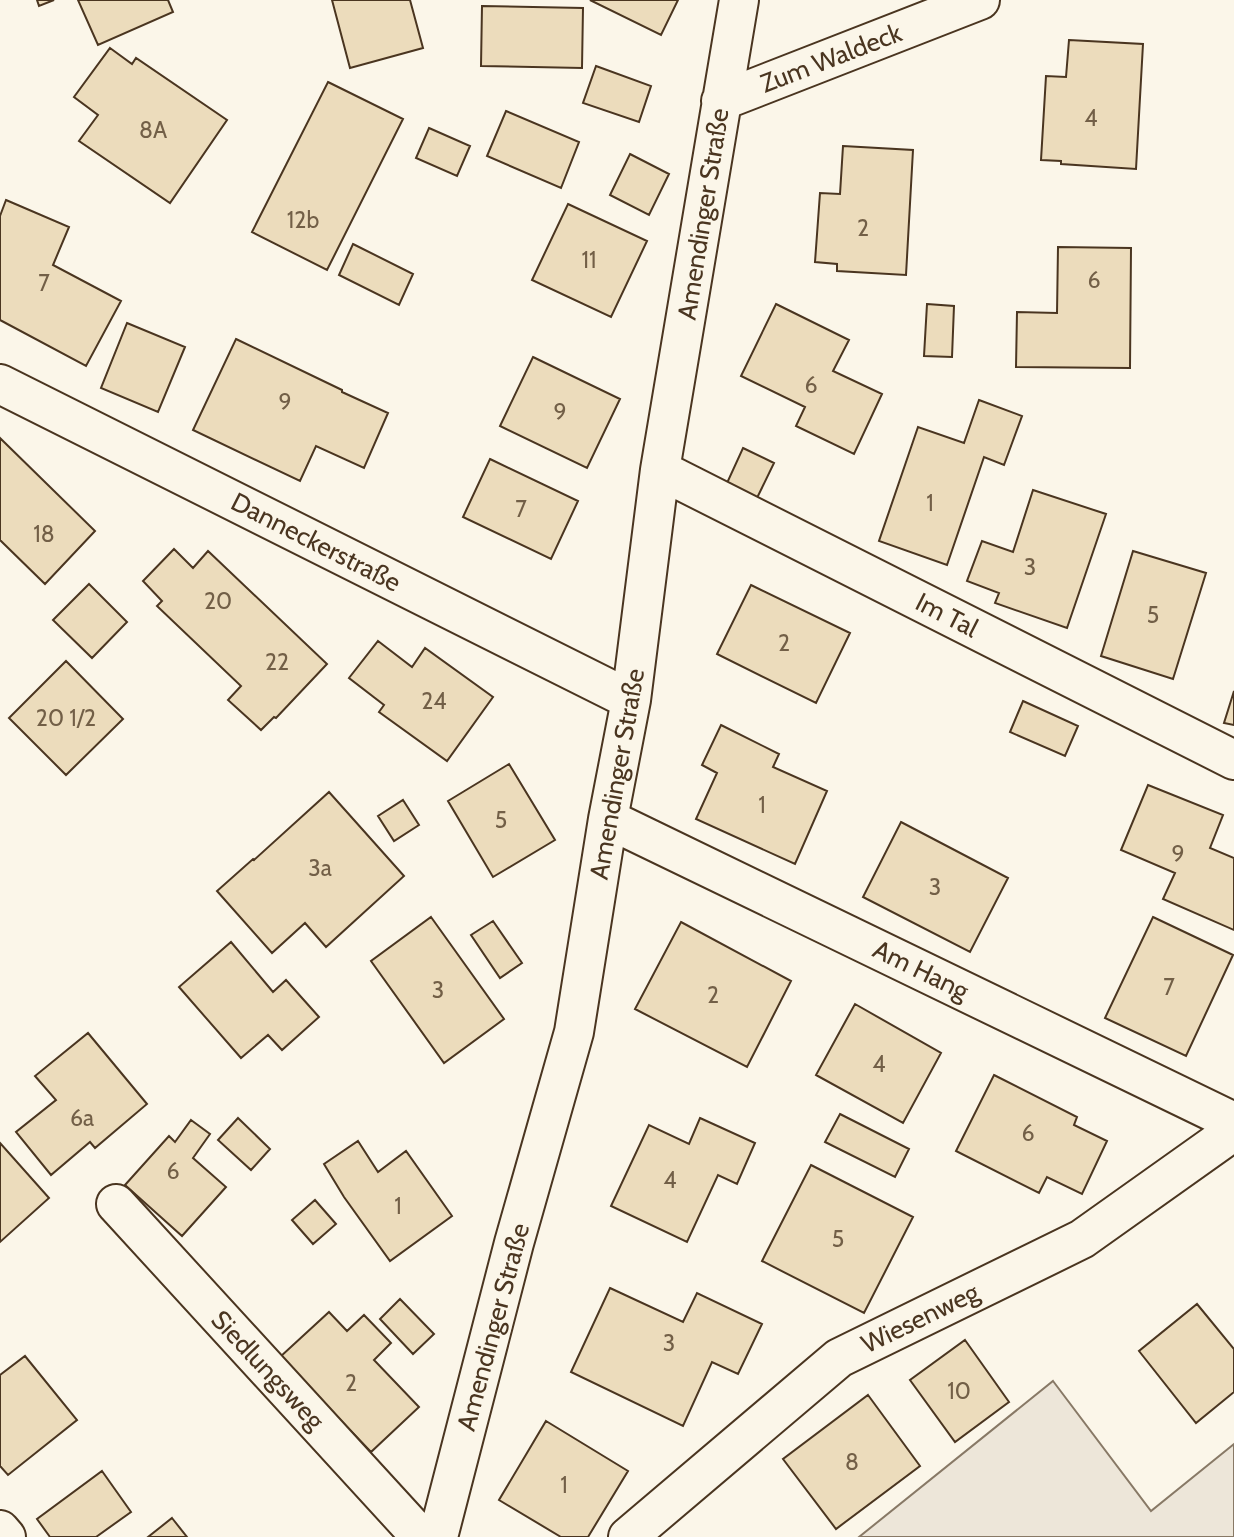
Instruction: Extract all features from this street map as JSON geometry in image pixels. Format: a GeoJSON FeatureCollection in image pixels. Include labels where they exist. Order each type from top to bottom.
{"type":"FeatureCollection","features":[{"type":"Feature","properties":{"kind":"street","name":"Amendinger Straße"},"geometry":{"type":"LineString","coordinates":[[438,1537],[514,1243],[574,1032],[608,819],[631,700],[660,470],[739,0]]}},
{"type":"Feature","properties":{"kind":"street","name":"Zum Waldeck"},"geometry":{"type":"LineString","coordinates":[[721,101],[980,0]]}},
{"type":"Feature","properties":{"kind":"street","name":"Danneckerstraße"},"geometry":{"type":"LineString","coordinates":[[0,384],[631,700]]}},
{"type":"Feature","properties":{"kind":"street","name":"Im Tal"},"geometry":{"type":"LineString","coordinates":[[660,470],[1234,760]]}},
{"type":"Feature","properties":{"kind":"street","name":"Am Hang"},"geometry":{"type":"LineString","coordinates":[[608,819],[1234,1122]]}},
{"type":"Feature","properties":{"kind":"street","name":"Wiesenweg"},"geometry":{"type":"LineString","coordinates":[[628,1537],[839,1358],[1082,1239],[1234,1131]]}},
{"type":"Feature","properties":{"kind":"street","name":"Siedlungsweg"},"geometry":{"type":"LineString","coordinates":[[116,1204],[421,1537]]}},
{"type":"Feature","properties":{"kind":"street"},"geometry":{"type":"LineString","coordinates":[[0,1530],[5,1537]]}},
{"type":"Feature","properties":{"kind":"shaded area"},"geometry":{"type":"Polygon","coordinates":[[[1053,1381],[1151,1511],[1234,1444],[1234,1537],[859,1537],[1053,1381]]]}},
{"type":"Feature","properties":{"kind":"building"},"geometry":{"type":"Polygon","coordinates":[[[37,0],[54,0],[39,6],[37,0]]]}},
{"type":"Feature","properties":{"kind":"building"},"geometry":{"type":"Polygon","coordinates":[[[78,0],[168,0],[173,12],[98,45],[78,0]]]}},
{"type":"Feature","properties":{"kind":"building"},"geometry":{"type":"Polygon","coordinates":[[[332,0],[410,0],[423,48],[350,68],[332,0]]]}},
{"type":"Feature","properties":{"kind":"building"},"geometry":{"type":"Polygon","coordinates":[[[590,0],[678,0],[661,35],[590,0]]]}},
{"type":"Feature","properties":{"kind":"building"},"geometry":{"type":"Polygon","coordinates":[[[482,6],[583,8],[582,68],[481,66],[482,6]]]}},
{"type":"Feature","properties":{"kind":"building"},"geometry":{"type":"Polygon","coordinates":[[[1069,40],[1143,44],[1136,169],[1041,160],[1046,76],[1066,77],[1069,40]]]}},
{"type":"Feature","properties":{"kind":"building"},"geometry":{"type":"Polygon","coordinates":[[[110,48],[132,64],[136,58],[227,120],[170,203],[79,141],[98,115],[74,97],[110,48]]]}},
{"type":"Feature","properties":{"kind":"building"},"geometry":{"type":"Polygon","coordinates":[[[596,66],[651,86],[639,122],[583,103],[596,66]]]}},
{"type":"Feature","properties":{"kind":"building"},"geometry":{"type":"Polygon","coordinates":[[[328,82],[403,119],[327,270],[252,232],[328,82]]]}},
{"type":"Feature","properties":{"kind":"building"},"geometry":{"type":"Polygon","coordinates":[[[506,111],[579,142],[561,188],[487,156],[506,111]]]}},
{"type":"Feature","properties":{"kind":"building"},"geometry":{"type":"Polygon","coordinates":[[[429,128],[470,146],[457,176],[416,158],[429,128]]]}},
{"type":"Feature","properties":{"kind":"building"},"geometry":{"type":"Polygon","coordinates":[[[843,146],[913,150],[906,275],[837,271],[837,264],[815,262],[820,193],[840,194],[843,146]]]}},
{"type":"Feature","properties":{"kind":"building"},"geometry":{"type":"Polygon","coordinates":[[[630,154],[669,174],[649,215],[610,195],[630,154]]]}},
{"type":"Feature","properties":{"kind":"building"},"geometry":{"type":"Polygon","coordinates":[[[6,200],[69,227],[53,265],[121,301],[86,366],[0,320],[0,216],[6,200]]]}},
{"type":"Feature","properties":{"kind":"building"},"geometry":{"type":"Polygon","coordinates":[[[568,204],[647,241],[611,317],[532,280],[568,204]]]}},
{"type":"Feature","properties":{"kind":"building"},"geometry":{"type":"Polygon","coordinates":[[[353,244],[413,274],[399,305],[339,275],[353,244]]]}},
{"type":"Feature","properties":{"kind":"building"},"geometry":{"type":"Polygon","coordinates":[[[1058,247],[1131,248],[1130,368],[1016,367],[1017,312],[1057,313],[1058,247]]]}},
{"type":"Feature","properties":{"kind":"building"},"geometry":{"type":"Polygon","coordinates":[[[776,304],[849,340],[833,371],[882,394],[854,454],[796,426],[805,407],[741,376],[776,304]]]}},
{"type":"Feature","properties":{"kind":"building"},"geometry":{"type":"Polygon","coordinates":[[[927,304],[954,306],[952,357],[924,356],[927,304]]]}},
{"type":"Feature","properties":{"kind":"building"},"geometry":{"type":"Polygon","coordinates":[[[127,323],[185,347],[158,412],[101,388],[127,323]]]}},
{"type":"Feature","properties":{"kind":"building"},"geometry":{"type":"Polygon","coordinates":[[[236,339],[388,413],[364,468],[316,446],[300,481],[193,430],[236,339]]]}},
{"type":"Feature","properties":{"kind":"building"},"geometry":{"type":"Polygon","coordinates":[[[533,357],[620,399],[587,468],[500,426],[533,357]]]}},
{"type":"Feature","properties":{"kind":"building"},"geometry":{"type":"Polygon","coordinates":[[[979,400],[1022,416],[1004,465],[984,457],[947,565],[879,541],[918,427],[964,443],[979,400]]]}},
{"type":"Feature","properties":{"kind":"building"},"geometry":{"type":"Polygon","coordinates":[[[0,438],[95,531],[45,584],[0,540],[0,438]]]}},
{"type":"Feature","properties":{"kind":"building"},"geometry":{"type":"Polygon","coordinates":[[[743,448],[774,463],[757,498],[727,483],[743,448]]]}},
{"type":"Feature","properties":{"kind":"building"},"geometry":{"type":"Polygon","coordinates":[[[490,459],[578,501],[551,559],[463,517],[490,459]]]}},
{"type":"Feature","properties":{"kind":"building"},"geometry":{"type":"Polygon","coordinates":[[[1033,490],[1106,514],[1067,628],[995,603],[999,593],[967,581],[982,541],[1013,552],[1033,490]]]}},
{"type":"Feature","properties":{"kind":"building"},"geometry":{"type":"Polygon","coordinates":[[[174,549],[193,568],[208,551],[327,664],[276,718],[261,730],[228,700],[241,686],[157,606],[162,601],[143,581],[174,549]]]}},
{"type":"Feature","properties":{"kind":"building"},"geometry":{"type":"Polygon","coordinates":[[[1133,551],[1206,573],[1173,679],[1101,656],[1133,551]]]}},
{"type":"Feature","properties":{"kind":"building"},"geometry":{"type":"Polygon","coordinates":[[[89,584],[127,622],[92,658],[53,620],[89,584]]]}},
{"type":"Feature","properties":{"kind":"building"},"geometry":{"type":"Polygon","coordinates":[[[751,585],[850,633],[816,703],[717,654],[751,585]]]}},
{"type":"Feature","properties":{"kind":"building"},"geometry":{"type":"Polygon","coordinates":[[[378,641],[412,667],[425,648],[493,697],[447,761],[379,712],[384,705],[349,678],[378,641]]]}},
{"type":"Feature","properties":{"kind":"building"},"geometry":{"type":"Polygon","coordinates":[[[66,661],[123,719],[66,775],[9,718],[66,661]]]}},
{"type":"Feature","properties":{"kind":"building"},"geometry":{"type":"Polygon","coordinates":[[[1234,691],[1234,725],[1224,723],[1234,691]]]}},
{"type":"Feature","properties":{"kind":"building"},"geometry":{"type":"Polygon","coordinates":[[[1023,701],[1078,726],[1065,756],[1010,732],[1023,701]]]}},
{"type":"Feature","properties":{"kind":"building"},"geometry":{"type":"Polygon","coordinates":[[[721,725],[779,754],[773,767],[827,791],[795,864],[696,819],[717,773],[702,765],[721,725]]]}},
{"type":"Feature","properties":{"kind":"building"},"geometry":{"type":"Polygon","coordinates":[[[509,764],[555,840],[493,877],[448,801],[509,764]]]}},
{"type":"Feature","properties":{"kind":"building"},"geometry":{"type":"Polygon","coordinates":[[[1148,785],[1223,815],[1210,848],[1234,858],[1234,930],[1163,899],[1175,873],[1121,850],[1148,785]]]}},
{"type":"Feature","properties":{"kind":"building"},"geometry":{"type":"Polygon","coordinates":[[[329,792],[404,876],[326,947],[305,923],[272,953],[217,891],[329,792]]]}},
{"type":"Feature","properties":{"kind":"building"},"geometry":{"type":"Polygon","coordinates":[[[403,800],[419,825],[394,841],[378,816],[403,800]]]}},
{"type":"Feature","properties":{"kind":"building"},"geometry":{"type":"Polygon","coordinates":[[[901,822],[1008,878],[970,952],[863,897],[901,822]]]}},
{"type":"Feature","properties":{"kind":"building"},"geometry":{"type":"Polygon","coordinates":[[[431,917],[504,1019],[444,1063],[371,961],[431,917]]]}},
{"type":"Feature","properties":{"kind":"building"},"geometry":{"type":"Polygon","coordinates":[[[1153,917],[1233,955],[1186,1056],[1105,1018],[1153,917]]]}},
{"type":"Feature","properties":{"kind":"building"},"geometry":{"type":"Polygon","coordinates":[[[493,921],[522,963],[500,978],[471,935],[493,921]]]}},
{"type":"Feature","properties":{"kind":"building"},"geometry":{"type":"Polygon","coordinates":[[[681,922],[791,981],[747,1067],[635,1009],[681,922]]]}},
{"type":"Feature","properties":{"kind":"building"},"geometry":{"type":"Polygon","coordinates":[[[231,942],[273,992],[286,980],[319,1017],[282,1050],[268,1035],[241,1058],[179,987],[231,942]]]}},
{"type":"Feature","properties":{"kind":"building"},"geometry":{"type":"Polygon","coordinates":[[[855,1004],[941,1053],[903,1123],[816,1075],[855,1004]]]}},
{"type":"Feature","properties":{"kind":"building"},"geometry":{"type":"Polygon","coordinates":[[[88,1033],[147,1104],[95,1148],[90,1142],[51,1175],[16,1132],[56,1100],[35,1076],[88,1033]]]}},
{"type":"Feature","properties":{"kind":"building"},"geometry":{"type":"Polygon","coordinates":[[[994,1075],[1077,1117],[1074,1125],[1107,1141],[1082,1194],[1047,1177],[1039,1193],[956,1151],[994,1075]]]}},
{"type":"Feature","properties":{"kind":"building"},"geometry":{"type":"Polygon","coordinates":[[[840,1114],[909,1149],[895,1177],[825,1142],[840,1114]]]}},
{"type":"Feature","properties":{"kind":"building"},"geometry":{"type":"Polygon","coordinates":[[[238,1118],[270,1149],[251,1170],[218,1140],[238,1118]]]}},
{"type":"Feature","properties":{"kind":"building"},"geometry":{"type":"Polygon","coordinates":[[[700,1118],[755,1143],[737,1184],[718,1175],[687,1242],[611,1206],[649,1125],[689,1144],[700,1118]]]}},
{"type":"Feature","properties":{"kind":"building"},"geometry":{"type":"Polygon","coordinates":[[[191,1120],[210,1134],[193,1158],[226,1187],[182,1236],[125,1185],[169,1136],[175,1142],[191,1120]]]}},
{"type":"Feature","properties":{"kind":"building"},"geometry":{"type":"Polygon","coordinates":[[[358,1141],[378,1172],[406,1151],[452,1216],[390,1261],[324,1164],[358,1141]]]}},
{"type":"Feature","properties":{"kind":"building"},"geometry":{"type":"Polygon","coordinates":[[[0,1143],[49,1198],[0,1242],[0,1143]]]}},
{"type":"Feature","properties":{"kind":"building"},"geometry":{"type":"Polygon","coordinates":[[[811,1165],[913,1217],[864,1313],[762,1261],[811,1165]]]}},
{"type":"Feature","properties":{"kind":"building"},"geometry":{"type":"Polygon","coordinates":[[[315,1200],[336,1224],[313,1244],[292,1220],[315,1200]]]}},
{"type":"Feature","properties":{"kind":"building"},"geometry":{"type":"Polygon","coordinates":[[[610,1288],[683,1322],[697,1293],[762,1324],[738,1374],[712,1362],[683,1426],[571,1372],[610,1288]]]}},
{"type":"Feature","properties":{"kind":"building"},"geometry":{"type":"Polygon","coordinates":[[[400,1299],[434,1334],[413,1354],[380,1319],[400,1299]]]}},
{"type":"Feature","properties":{"kind":"building"},"geometry":{"type":"Polygon","coordinates":[[[1197,1304],[1234,1349],[1234,1392],[1196,1423],[1139,1351],[1197,1304]]]}},
{"type":"Feature","properties":{"kind":"building"},"geometry":{"type":"Polygon","coordinates":[[[329,1312],[347,1331],[364,1315],[391,1343],[374,1360],[419,1407],[371,1452],[280,1357],[329,1312]]]}},
{"type":"Feature","properties":{"kind":"building"},"geometry":{"type":"Polygon","coordinates":[[[965,1340],[1009,1402],[955,1442],[910,1380],[965,1340]]]}},
{"type":"Feature","properties":{"kind":"building"},"geometry":{"type":"Polygon","coordinates":[[[25,1356],[77,1420],[8,1475],[0,1466],[0,1375],[25,1356]]]}},
{"type":"Feature","properties":{"kind":"building"},"geometry":{"type":"Polygon","coordinates":[[[868,1395],[920,1466],[836,1529],[783,1459],[868,1395]]]}},
{"type":"Feature","properties":{"kind":"building"},"geometry":{"type":"Polygon","coordinates":[[[546,1421],[628,1471],[588,1537],[561,1537],[499,1500],[546,1421]]]}},
{"type":"Feature","properties":{"kind":"building"},"geometry":{"type":"Polygon","coordinates":[[[102,1471],[131,1512],[96,1537],[50,1537],[37,1519],[102,1471]]]}},
{"type":"Feature","properties":{"kind":"building"},"geometry":{"type":"Polygon","coordinates":[[[172,1518],[187,1537],[148,1537],[172,1518]]]}}]}
